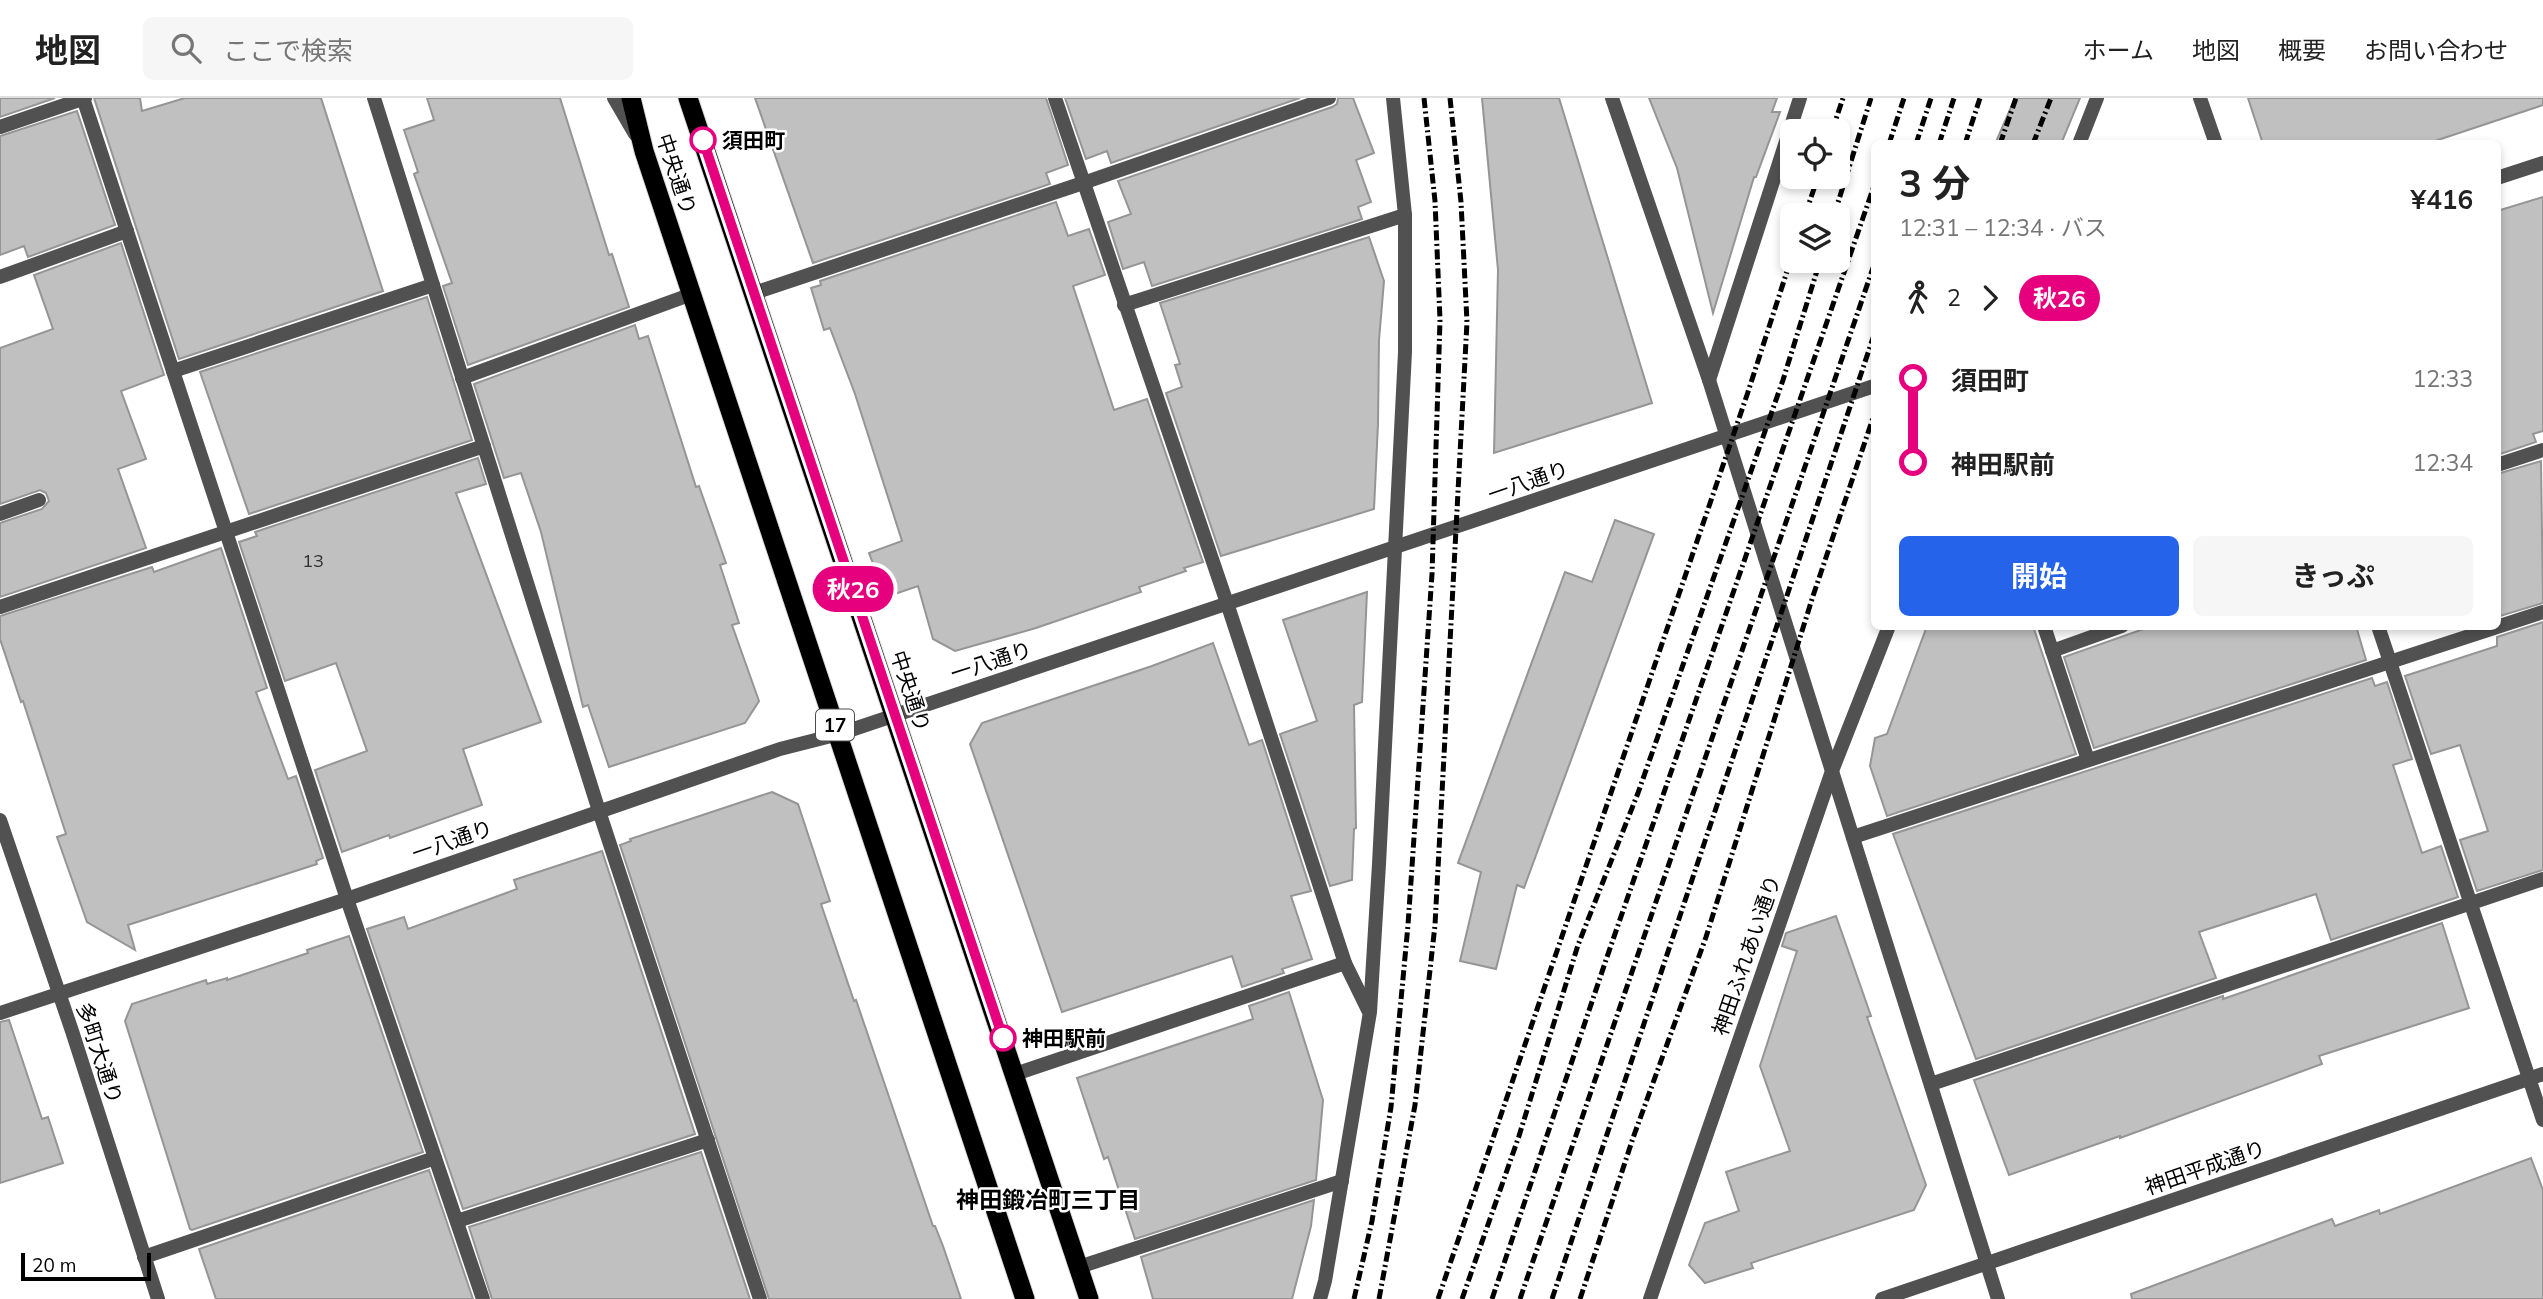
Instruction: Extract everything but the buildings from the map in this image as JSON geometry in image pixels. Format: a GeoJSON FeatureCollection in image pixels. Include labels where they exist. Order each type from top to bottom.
{"type":"FeatureCollection","features":[{"type":"Feature","properties":{"kind":"highway","name":"中央通り"},"geometry":{"type":"LineString","coordinates":[[631,98],[644,150],[1025,1299]]}},
{"type":"Feature","properties":{"kind":"highway","name":"中央通り"},"geometry":{"type":"LineString","coordinates":[[688,98],[1089,1299]]}},
{"type":"Feature","properties":{"kind":"street"},"geometry":{"type":"LineString","coordinates":[[0,127],[84,98],[347,899],[483,1299]]}},
{"type":"Feature","properties":{"kind":"street"},"geometry":{"type":"LineString","coordinates":[[374,98],[599,811],[760,1299]]}},
{"type":"Feature","properties":{"kind":"street"},"geometry":{"type":"LineString","coordinates":[[614,98],[644,150]]}},
{"type":"Feature","properties":{"kind":"street"},"geometry":{"type":"LineString","coordinates":[[1055,98],[1227,603],[1345,963],[1370,1012]]}},
{"type":"Feature","properties":{"kind":"street"},"geometry":{"type":"LineString","coordinates":[[754,293],[1329,98]]}},
{"type":"Feature","properties":{"kind":"street"},"geometry":{"type":"LineString","coordinates":[[1320,1299],[1370,1012],[1405,352],[1405,215],[1393,98]]}},
{"type":"Feature","properties":{"kind":"street"},"geometry":{"type":"LineString","coordinates":[[1612,98],[1709,380],[1998,1299]]}},
{"type":"Feature","properties":{"kind":"street"},"geometry":{"type":"LineString","coordinates":[[1709,380],[1800,98]]}},
{"type":"Feature","properties":{"kind":"street"},"geometry":{"type":"LineString","coordinates":[[2081,140],[2097,98]]}},
{"type":"Feature","properties":{"kind":"street"},"geometry":{"type":"LineString","coordinates":[[2200,98],[2215,140]]}},
{"type":"Feature","properties":{"kind":"street"},"geometry":{"type":"LineString","coordinates":[[2501,177],[2543,163]]}},
{"type":"Feature","properties":{"kind":"street"},"geometry":{"type":"LineString","coordinates":[[1124,305],[1405,215]]}},
{"type":"Feature","properties":{"kind":"street"},"geometry":{"type":"LineString","coordinates":[[0,276],[127,231]]}},
{"type":"Feature","properties":{"kind":"street"},"geometry":{"type":"LineString","coordinates":[[173,371],[433,285]]}},
{"type":"Feature","properties":{"kind":"street"},"geometry":{"type":"LineString","coordinates":[[462,378],[692,294]]}},
{"type":"Feature","properties":{"kind":"street","name":"一八通り"},"geometry":{"type":"LineString","coordinates":[[0,1013],[347,899],[780,749],[895,716],[1871,387]]}},
{"type":"Feature","properties":{"kind":"street"},"geometry":{"type":"LineString","coordinates":[[0,607],[484,446]]}},
{"type":"Feature","properties":{"kind":"street"},"geometry":{"type":"LineString","coordinates":[[2501,464],[2543,450]]}},
{"type":"Feature","properties":{"kind":"street"},"geometry":{"type":"LineString","coordinates":[[0,514],[39,500]]}},
{"type":"Feature","properties":{"kind":"street"},"geometry":{"type":"LineString","coordinates":[[2501,626],[2543,612]]}},
{"type":"Feature","properties":{"kind":"street","name":"神田ふれあい通り"},"geometry":{"type":"LineString","coordinates":[[1650,1299],[1832,771],[1887,630]]}},
{"type":"Feature","properties":{"kind":"street"},"geometry":{"type":"LineString","coordinates":[[2045,630],[2088,760]]}},
{"type":"Feature","properties":{"kind":"street"},"geometry":{"type":"LineString","coordinates":[[2052,651],[2111,630]]}},
{"type":"Feature","properties":{"kind":"street"},"geometry":{"type":"LineString","coordinates":[[2379,630],[2471,902],[2536,1077],[2543,1120]]}},
{"type":"Feature","properties":{"kind":"street"},"geometry":{"type":"LineString","coordinates":[[1853,837],[2488,630]]}},
{"type":"Feature","properties":{"kind":"street","name":"多町大通り"},"geometry":{"type":"LineString","coordinates":[[0,820],[158,1299]]}},
{"type":"Feature","properties":{"kind":"street"},"geometry":{"type":"LineString","coordinates":[[1931,1084],[2543,879]]}},
{"type":"Feature","properties":{"kind":"street"},"geometry":{"type":"LineString","coordinates":[[1015,1074],[1345,963]]}},
{"type":"Feature","properties":{"kind":"street","name":"神田平成通り"},"geometry":{"type":"LineString","coordinates":[[1882,1299],[2536,1077]]}},
{"type":"Feature","properties":{"kind":"street"},"geometry":{"type":"LineString","coordinates":[[457,1222],[708,1140]]}},
{"type":"Feature","properties":{"kind":"street"},"geometry":{"type":"LineString","coordinates":[[144,1257],[435,1158]]}},
{"type":"Feature","properties":{"kind":"street"},"geometry":{"type":"LineString","coordinates":[[1079,1267],[1342,1181]]}},
{"type":"Feature","properties":{"kind":"railway"},"geometry":{"type":"LineString","coordinates":[[1354,1299],[1372,1221],[1391,1107],[1408,925],[1432,574],[1440,320],[1435,201],[1424,98]]}},
{"type":"Feature","properties":{"kind":"railway"},"geometry":{"type":"LineString","coordinates":[[1379,1299],[1415,1105],[1435,925],[1467,322],[1461,202],[1450,98]]}},
{"type":"Feature","properties":{"kind":"railway"},"geometry":{"type":"LineString","coordinates":[[1836,119],[1843,98]]}},
{"type":"Feature","properties":{"kind":"railway"},"geometry":{"type":"LineString","coordinates":[[1838,203],[1871,98]]}},
{"type":"Feature","properties":{"kind":"railway"},"geometry":{"type":"LineString","coordinates":[[1890,140],[1904,98]]}},
{"type":"Feature","properties":{"kind":"railway"},"geometry":{"type":"LineString","coordinates":[[1917,140],[1931,98]]}},
{"type":"Feature","properties":{"kind":"railway"},"geometry":{"type":"LineString","coordinates":[[1940,140],[1954,98]]}},
{"type":"Feature","properties":{"kind":"railway"},"geometry":{"type":"LineString","coordinates":[[1966,140],[1980,98]]}},
{"type":"Feature","properties":{"kind":"railway"},"geometry":{"type":"LineString","coordinates":[[2001,140],[2016,98]]}},
{"type":"Feature","properties":{"kind":"railway"},"geometry":{"type":"LineString","coordinates":[[2035,140],[2051,98]]}},
{"type":"Feature","properties":{"kind":"railway"},"geometry":{"type":"LineString","coordinates":[[1809,203],[1814,189]]}},
{"type":"Feature","properties":{"kind":"railway"},"geometry":{"type":"LineString","coordinates":[[1492,1299],[1607,957],[1871,195]]}},
{"type":"Feature","properties":{"kind":"railway"},"geometry":{"type":"LineString","coordinates":[[1438,1299],[1786,273]]}},
{"type":"Feature","properties":{"kind":"railway"},"geometry":{"type":"LineString","coordinates":[[1462,1299],[1519,1136],[1578,945],[1638,793],[1783,380],[1816,273]]}},
{"type":"Feature","properties":{"kind":"railway"},"geometry":{"type":"LineString","coordinates":[[1520,1299],[1871,274]]}},
{"type":"Feature","properties":{"kind":"railway"},"geometry":{"type":"LineString","coordinates":[[1552,1299],[1871,344]]}},
{"type":"Feature","properties":{"kind":"railway"},"geometry":{"type":"LineString","coordinates":[[1580,1299],[1633,1138],[1706,937],[1813,596],[1871,424]]}},
{"type":"Feature","properties":{"kind":"bus line","name":"秋26"},"geometry":{"type":"LineString","coordinates":[[703,140],[1003,1038]]}},
{"type":"Feature","properties":{"kind":"place","name":"須田町"},"geometry":{"type":"Point","coordinates":[703,140]}},
{"type":"Feature","properties":{"kind":"place","name":"神田駅前"},"geometry":{"type":"Point","coordinates":[1003,1038]}},
{"type":"Feature","properties":{"kind":"district","name":"神田鍛冶町三丁目"},"geometry":{"type":"Point","coordinates":[1048,1199]}}]}
